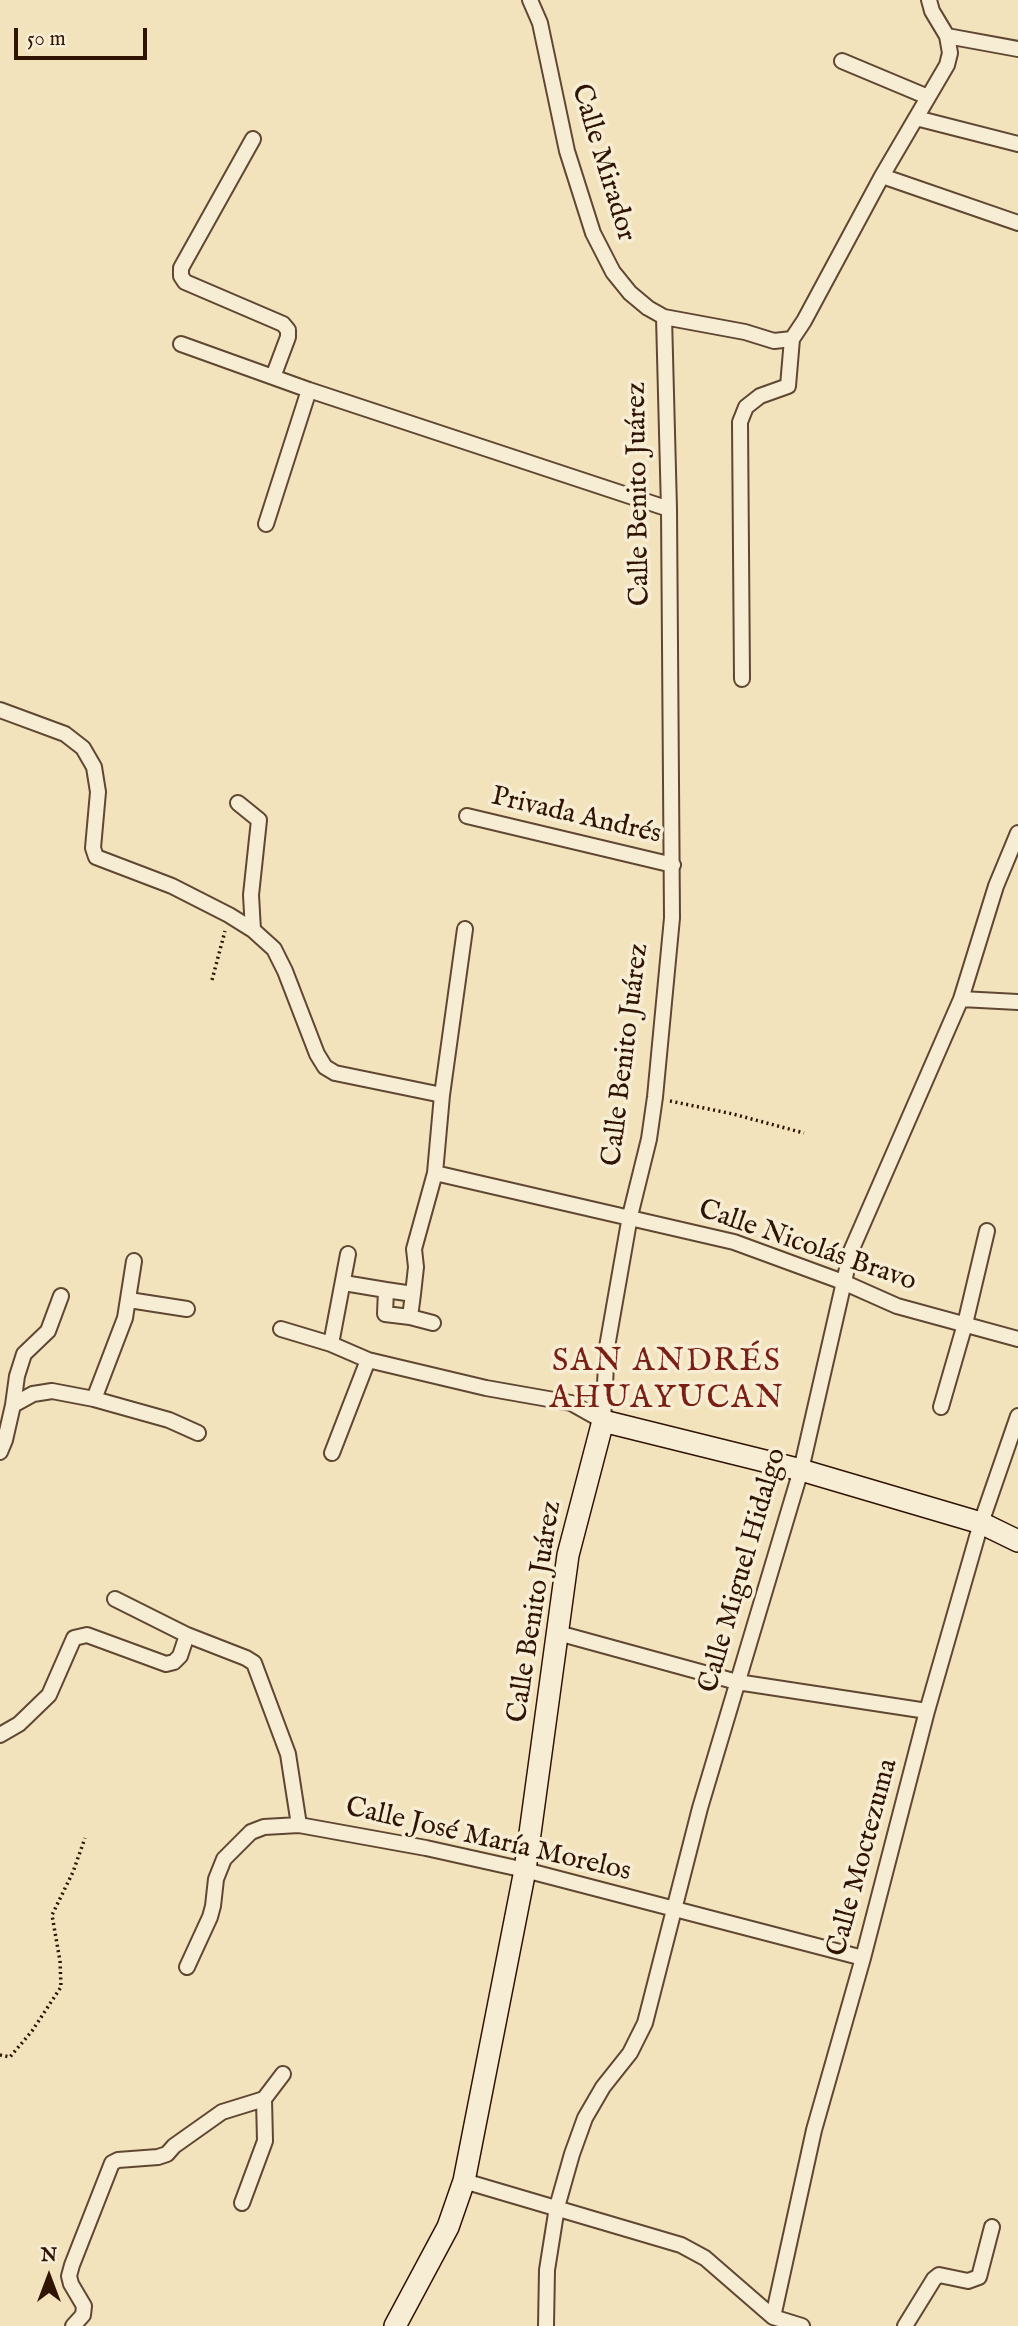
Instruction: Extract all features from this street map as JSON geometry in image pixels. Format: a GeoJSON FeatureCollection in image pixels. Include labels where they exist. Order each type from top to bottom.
{"type":"FeatureCollection","features":[{"type":"Feature","properties":{"kind":"street","name":"Calle Mirador"},"geometry":{"type":"LineString","coordinates":[[530,0],[540,23],[567,151],[593,233],[612,272],[630,293],[664,317]]}},
{"type":"Feature","properties":{"kind":"street"},"geometry":{"type":"LineString","coordinates":[[742,679],[740,422],[746,407],[760,396],[788,386],[792,339],[947,65],[950,53],[947,36],[932,11],[929,0]]}},
{"type":"Feature","properties":{"kind":"street"},"geometry":{"type":"LineString","coordinates":[[947,36],[1018,49]]}},
{"type":"Feature","properties":{"kind":"street"},"geometry":{"type":"LineString","coordinates":[[842,61],[928,97]]}},
{"type":"Feature","properties":{"kind":"street"},"geometry":{"type":"LineString","coordinates":[[916,118],[1018,144]]}},
{"type":"Feature","properties":{"kind":"street"},"geometry":{"type":"LineString","coordinates":[[253,139],[181,268],[181,276],[185,282],[283,324],[288,330],[288,337],[273,377]]}},
{"type":"Feature","properties":{"kind":"street"},"geometry":{"type":"LineString","coordinates":[[882,176],[1018,223]]}},
{"type":"Feature","properties":{"kind":"street"},"geometry":{"type":"LineString","coordinates":[[664,317],[745,331],[774,341],[792,339]]}},
{"type":"Feature","properties":{"kind":"street","name":"Calle Benito Juárez"},"geometry":{"type":"LineString","coordinates":[[395,2326],[447,2227],[464,2181],[525,1870],[568,1555],[603,1421],[607,1347],[655,1097],[672,918],[673,865],[670,509],[664,317]]}},
{"type":"Feature","properties":{"kind":"street"},"geometry":{"type":"LineString","coordinates":[[181,344],[309,390],[670,509]]}},
{"type":"Feature","properties":{"kind":"street"},"geometry":{"type":"LineString","coordinates":[[266,524],[309,390]]}},
{"type":"Feature","properties":{"kind":"street"},"geometry":{"type":"LineString","coordinates":[[0,710],[65,734],[83,748],[94,767],[98,792],[93,848],[96,857],[172,886],[229,915],[253,930],[274,949],[317,1054],[325,1067],[335,1073],[442,1095]]}},
{"type":"Feature","properties":{"kind":"street"},"geometry":{"type":"LineString","coordinates":[[238,803],[259,820],[251,895],[253,930]]}},
{"type":"Feature","properties":{"kind":"street","name":"Privada Andrés"},"geometry":{"type":"LineString","coordinates":[[467,816],[673,865]]}},
{"type":"Feature","properties":{"kind":"street","name":"Calle Miguel Hidalgo"},"geometry":{"type":"LineString","coordinates":[[546,2326],[547,2270],[557,2207],[572,2154],[585,2118],[603,2087],[630,2053],[645,2023],[700,1808],[801,1470],[843,1282],[859,1230],[961,999],[996,886],[1018,833]]}},
{"type":"Feature","properties":{"kind":"street"},"geometry":{"type":"LineString","coordinates":[[410,1317],[416,1267],[414,1249],[435,1173],[442,1095],[465,929]]}},
{"type":"Feature","properties":{"kind":"street"},"geometry":{"type":"LineString","coordinates":[[961,999],[1018,1002]]}},
{"type":"Feature","properties":{"kind":"street","name":"Calle Nicolás Bravo"},"geometry":{"type":"LineString","coordinates":[[435,1173],[631,1216],[734,1242],[843,1282],[897,1306],[1018,1339]]}},
{"type":"Feature","properties":{"kind":"street"},"geometry":{"type":"LineString","coordinates":[[941,1406],[965,1324],[987,1231]]}},
{"type":"Feature","properties":{"kind":"street"},"geometry":{"type":"LineString","coordinates":[[331,1344],[348,1254]]}},
{"type":"Feature","properties":{"kind":"street"},"geometry":{"type":"LineString","coordinates":[[94,1399],[125,1318],[134,1261]]}},
{"type":"Feature","properties":{"kind":"street"},"geometry":{"type":"LineString","coordinates":[[344,1283],[413,1294]]}},
{"type":"Feature","properties":{"kind":"street"},"geometry":{"type":"LineString","coordinates":[[386,1290],[385,1314],[433,1323]]}},
{"type":"Feature","properties":{"kind":"street"},"geometry":{"type":"LineString","coordinates":[[0,1452],[24,1354],[48,1332],[61,1296]]}},
{"type":"Feature","properties":{"kind":"street"},"geometry":{"type":"LineString","coordinates":[[129,1300],[187,1309]]}},
{"type":"Feature","properties":{"kind":"street"},"geometry":{"type":"LineString","coordinates":[[281,1329],[331,1344],[368,1360],[486,1388],[571,1403],[603,1421],[801,1470],[981,1523],[1018,1541]]}},
{"type":"Feature","properties":{"kind":"street"},"geometry":{"type":"LineString","coordinates":[[332,1453],[368,1360]]}},
{"type":"Feature","properties":{"kind":"street"},"geometry":{"type":"LineString","coordinates":[[13,1405],[33,1394],[52,1391],[94,1399],[169,1420],[198,1433]]}},
{"type":"Feature","properties":{"kind":"street","name":"Calle Moctezuma"},"geometry":{"type":"LineString","coordinates":[[773,2317],[814,2130],[863,1958],[927,1711],[981,1523],[1018,1416]]}},
{"type":"Feature","properties":{"kind":"street"},"geometry":{"type":"LineString","coordinates":[[115,1599],[254,1663],[288,1754],[299,1825]]}},
{"type":"Feature","properties":{"kind":"street"},"geometry":{"type":"LineString","coordinates":[[558,1633],[737,1682],[927,1711]]}},
{"type":"Feature","properties":{"kind":"street"},"geometry":{"type":"LineString","coordinates":[[0,1735],[19,1724],[49,1695],[74,1638],[81,1634],[166,1664],[174,1662],[180,1656],[187,1634]]}},
{"type":"Feature","properties":{"kind":"street","name":"Calle José María Morelos"},"geometry":{"type":"LineString","coordinates":[[187,1967],[214,1906],[216,1879],[224,1859],[251,1832],[299,1825],[525,1870],[863,1958]]}},
{"type":"Feature","properties":{"kind":"street"},"geometry":{"type":"LineString","coordinates":[[73,2326],[83,2315],[84,2306],[69,2276],[112,2163],[167,2154],[174,2146],[222,2112],[264,2099],[283,2074]]}},
{"type":"Feature","properties":{"kind":"street"},"geometry":{"type":"LineString","coordinates":[[242,2203],[265,2141],[264,2099]]}},
{"type":"Feature","properties":{"kind":"street"},"geometry":{"type":"LineString","coordinates":[[464,2181],[681,2245],[705,2259],[773,2317],[802,2326]]}},
{"type":"Feature","properties":{"kind":"street"},"geometry":{"type":"LineString","coordinates":[[905,2326],[939,2275],[968,2281],[979,2277],[992,2227]]}},
{"type":"Feature","properties":{"kind":"path"},"geometry":{"type":"LineString","coordinates":[[212,980],[229,915]]}},
{"type":"Feature","properties":{"kind":"path"},"geometry":{"type":"LineString","coordinates":[[655,1097],[804,1133]]}},
{"type":"Feature","properties":{"kind":"path"},"geometry":{"type":"LineString","coordinates":[[0,2055],[10,2057],[32,2031],[61,1987],[60,1961],[52,1915],[73,1872],[85,1838]]}},
{"type":"Feature","properties":{"kind":"district","name":"SAN ANDRÉS AHUAYUCAN"},"geometry":{"type":"Point","coordinates":[667,1382]}}]}
